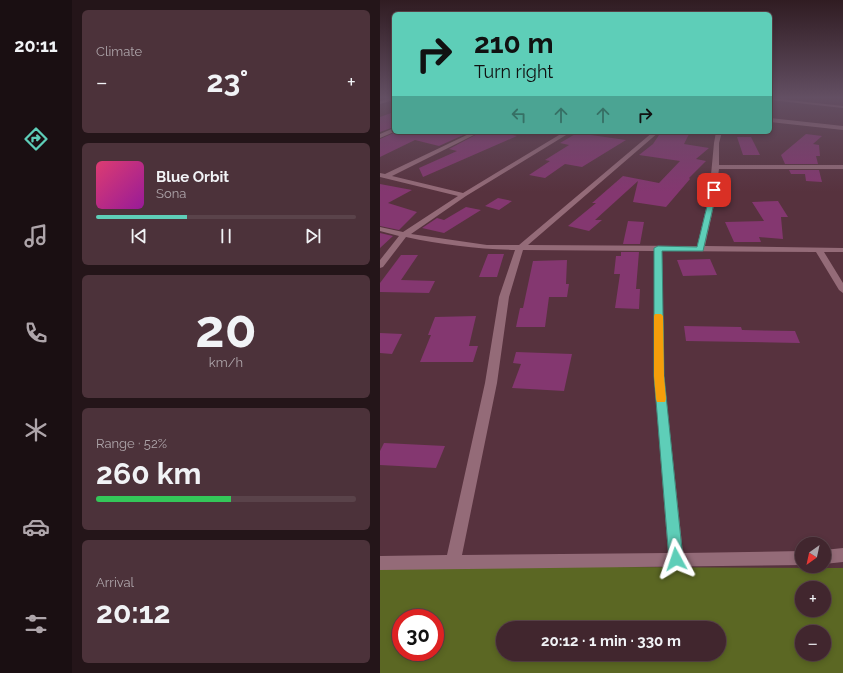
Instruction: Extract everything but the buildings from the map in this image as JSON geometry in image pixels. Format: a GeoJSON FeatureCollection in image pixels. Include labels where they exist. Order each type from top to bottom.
{"type":"FeatureCollection","features":[{"type":"Feature","properties":{"kind":"street"},"geometry":{"type":"LineString","coordinates":[[380,136],[392,131]]}},
{"type":"Feature","properties":{"kind":"street"},"geometry":{"type":"LineString","coordinates":[[383,176],[473,134]]}},
{"type":"Feature","properties":{"kind":"street"},"geometry":{"type":"LineString","coordinates":[[380,265],[404,234],[464,195],[565,134]]}},
{"type":"Feature","properties":{"kind":"street"},"geometry":{"type":"LineString","coordinates":[[453,562],[491,383],[504,297],[520,248],[654,134]]}},
{"type":"Feature","properties":{"kind":"street"},"geometry":{"type":"LineString","coordinates":[[700,249],[712,203],[716,177],[716,138],[718,134]]}},
{"type":"Feature","properties":{"kind":"street"},"geometry":{"type":"LineString","coordinates":[[715,167],[843,167]]}},
{"type":"Feature","properties":{"kind":"street"},"geometry":{"type":"LineString","coordinates":[[383,176],[464,195]]}},
{"type":"Feature","properties":{"kind":"street"},"geometry":{"type":"LineString","coordinates":[[380,229],[487,247],[843,250]]}},
{"type":"Feature","properties":{"kind":"street"},"geometry":{"type":"LineString","coordinates":[[658,248],[659,376],[676,559]]}},
{"type":"Feature","properties":{"kind":"street"},"geometry":{"type":"LineString","coordinates":[[819,250],[843,290]]}},
{"type":"Feature","properties":{"kind":"street"},"geometry":{"type":"LineString","coordinates":[[831,556],[843,555]]}},
{"type":"Feature","properties":{"kind":"street"},"geometry":{"type":"LineString","coordinates":[[380,562],[795,558]]}},
{"type":"Feature","properties":{"kind":"green space"},"geometry":{"type":"Polygon","coordinates":[[[380,566],[795,568],[795,573],[831,573],[831,568],[843,568],[843,673],[380,673],[380,566]]]}},
{"type":"Feature","properties":{"kind":"slow traffic"},"geometry":{"type":"LineString","coordinates":[[658,316],[661,399]]}},
{"type":"Feature","properties":{"kind":"route"},"geometry":{"type":"LineString","coordinates":[[676,559],[659,376],[658,248],[700,249],[714,190]]}}]}
